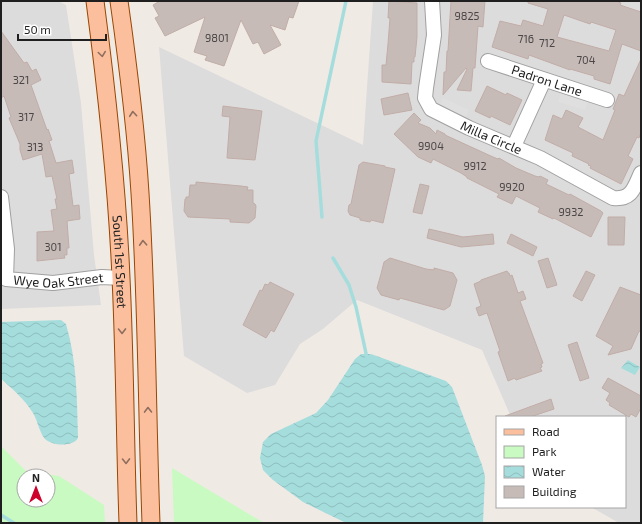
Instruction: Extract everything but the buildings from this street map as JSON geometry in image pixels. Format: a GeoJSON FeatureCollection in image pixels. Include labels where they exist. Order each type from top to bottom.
{"type":"FeatureCollection","features":[{"type":"Feature","properties":{"kind":"main road","name":"South 1st Street"},"geometry":{"type":"LineString","coordinates":[[95,1],[112,143],[121,278],[128,523]]}},
{"type":"Feature","properties":{"kind":"main road","name":"South 1st Street"},"geometry":{"type":"LineString","coordinates":[[119,1],[132,102],[140,194],[151,523]]}},
{"type":"Feature","properties":{"kind":"main road"},"geometry":{"type":"LineString","coordinates":[[121,278],[144,282]]}},
{"type":"Feature","properties":{"kind":"street","name":"Milla Circle"},"geometry":{"type":"LineString","coordinates":[[432,1],[434,35],[425,98],[431,109],[469,128],[554,164],[613,198],[627,196],[633,191],[641,173]]}},
{"type":"Feature","properties":{"kind":"street","name":"Padron Lane"},"geometry":{"type":"LineString","coordinates":[[488,61],[607,100]]}},
{"type":"Feature","properties":{"kind":"street"},"geometry":{"type":"LineString","coordinates":[[514,146],[544,80]]}},
{"type":"Feature","properties":{"kind":"street","name":"Wye Oak Street"},"geometry":{"type":"LineString","coordinates":[[1,197],[7,249],[6,279],[53,283],[102,277],[121,278]]}},
{"type":"Feature","properties":{"kind":"shaded area"},"geometry":{"type":"Polygon","coordinates":[[[1,1],[58,1],[66,5],[81,103],[94,255],[101,305],[1,309],[1,1]]]}},
{"type":"Feature","properties":{"kind":"shaded area"},"geometry":{"type":"Polygon","coordinates":[[[373,1],[641,1],[641,523],[619,523],[593,508],[626,508],[626,416],[511,416],[482,350],[357,300],[323,329],[300,344],[275,385],[247,393],[184,356],[159,47],[363,145],[373,1]]]}},
{"type":"Feature","properties":{"kind":"shaded area"},"geometry":{"type":"Polygon","coordinates":[[[561,92],[588,101],[585,110],[558,102],[561,92]]]}},
{"type":"Feature","properties":{"kind":"shaded area"},"geometry":{"type":"Polygon","coordinates":[[[443,98],[469,110],[465,119],[439,106],[443,98]]]}},
{"type":"Feature","properties":{"kind":"green space"},"geometry":{"type":"Polygon","coordinates":[[[1,446],[23,468],[16,468],[16,508],[56,508],[56,476],[59,476],[104,505],[105,523],[1,523],[1,446]]]}},
{"type":"Feature","properties":{"kind":"green space"},"geometry":{"type":"Polygon","coordinates":[[[172,468],[264,523],[174,523],[172,468]]]}},
{"type":"Feature","properties":{"kind":"water"},"geometry":{"type":"Polygon","coordinates":[[[61,320],[66,324],[70,338],[76,380],[78,438],[72,443],[67,444],[52,443],[45,439],[30,408],[1,379],[1,322],[61,320]]]}},
{"type":"Feature","properties":{"kind":"water"},"geometry":{"type":"Polygon","coordinates":[[[361,354],[371,354],[446,381],[452,387],[485,476],[483,523],[344,522],[303,502],[273,480],[263,470],[260,458],[263,442],[271,434],[316,413],[328,400],[355,359],[361,354]]]}},
{"type":"Feature","properties":{"kind":"water"},"geometry":{"type":"Polygon","coordinates":[[[628,360],[640,367],[635,375],[621,368],[628,360]]]}},
{"type":"Feature","properties":{"kind":"waterway"},"geometry":{"type":"LineString","coordinates":[[322,217],[316,141],[346,1]]}},
{"type":"Feature","properties":{"kind":"waterway"},"geometry":{"type":"LineString","coordinates":[[333,258],[349,285],[356,307],[367,358]]}},
{"type":"Feature","properties":{"kind":"waterway"},"geometry":{"type":"LineString","coordinates":[[1,515],[14,523]]}}]}
